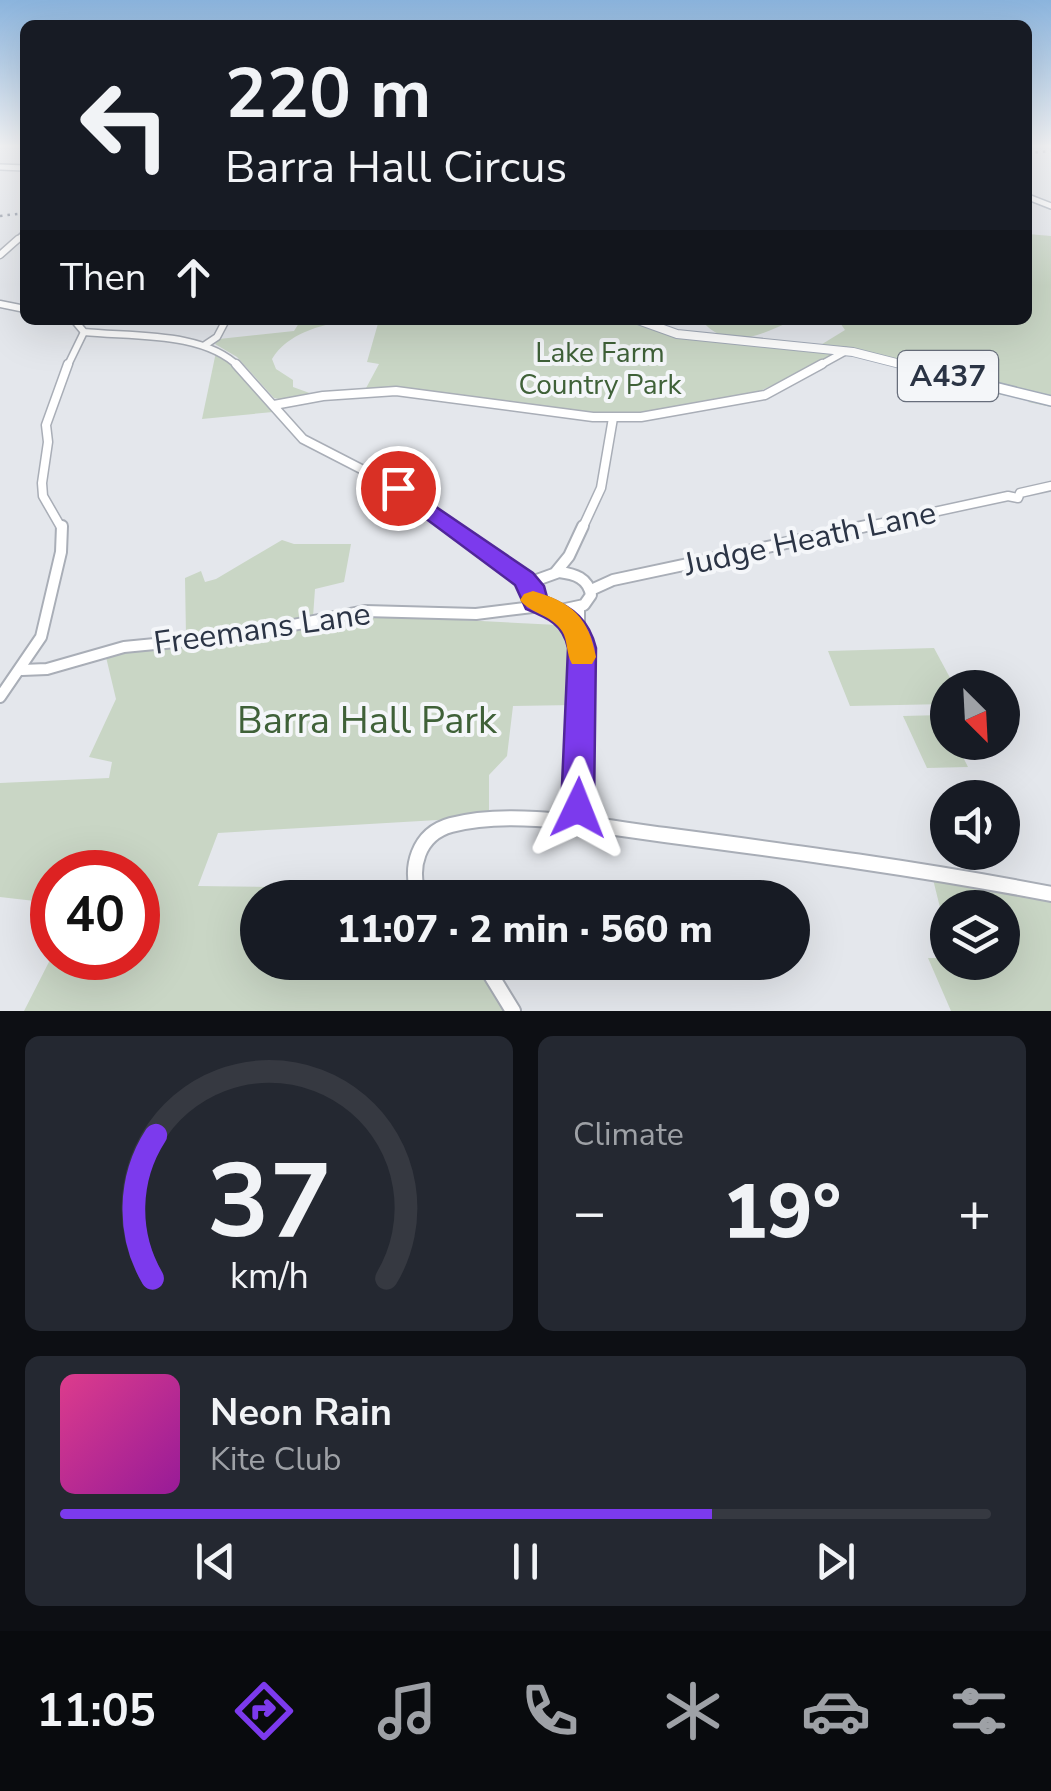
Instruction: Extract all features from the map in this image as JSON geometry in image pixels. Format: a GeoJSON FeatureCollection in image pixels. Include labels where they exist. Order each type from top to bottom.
{"type":"FeatureCollection","features":[{"type":"Feature","properties":{"kind":"main road","name":"A437"},"geometry":{"type":"LineString","coordinates":[[652,325],[677,334],[846,351],[1051,401]]}},
{"type":"Feature","properties":{"kind":"street"},"geometry":{"type":"LineString","coordinates":[[0,254],[20,237]]}},
{"type":"Feature","properties":{"kind":"street"},"geometry":{"type":"LineString","coordinates":[[77,325],[84,332],[205,345],[238,363],[303,439],[404,491],[514,570],[541,606],[558,612],[578,630]]}},
{"type":"Feature","properties":{"kind":"street"},"geometry":{"type":"LineString","coordinates":[[205,345],[217,337],[223,325]]}},
{"type":"Feature","properties":{"kind":"street"},"geometry":{"type":"LineString","coordinates":[[0,697],[41,637],[63,540],[60,520],[42,496],[50,439],[46,423],[76,353],[78,338],[84,332]]}},
{"type":"Feature","properties":{"kind":"street"},"geometry":{"type":"LineString","coordinates":[[274,405],[323,396],[396,392],[613,418],[656,415],[760,396],[846,351]]}},
{"type":"Feature","properties":{"kind":"street"},"geometry":{"type":"LineString","coordinates":[[556,572],[569,556],[602,488],[613,418]]}},
{"type":"Feature","properties":{"kind":"street","name":"Judge Heath Lane"},"geometry":{"type":"LineString","coordinates":[[588,585],[1008,496],[1018,498],[1020,493],[1051,486]]}},
{"type":"Feature","properties":{"kind":"street"},"geometry":{"type":"LineString","coordinates":[[569,556],[574,574]]}},
{"type":"Feature","properties":{"kind":"street"},"geometry":{"type":"LineString","coordinates":[[514,570],[541,576],[556,572],[574,574],[588,585],[588,601],[579,608],[558,612]]}},
{"type":"Feature","properties":{"kind":"street"},"geometry":{"type":"LineString","coordinates":[[531,591],[541,576]]}},
{"type":"Feature","properties":{"kind":"street","name":"Freemans Lane"},"geometry":{"type":"LineString","coordinates":[[505,610],[531,591]]}},
{"type":"Feature","properties":{"kind":"street","name":"Freemans Lane"},"geometry":{"type":"LineString","coordinates":[[22,670],[50,668],[124,647],[236,636],[365,611],[476,614],[541,606]]}},
{"type":"Feature","properties":{"kind":"street"},"geometry":{"type":"LineString","coordinates":[[577,825],[582,648],[579,608]]}},
{"type":"Feature","properties":{"kind":"street"},"geometry":{"type":"LineString","coordinates":[[413,880],[415,860],[429,836],[445,827],[494,822],[577,825],[847,856],[1051,894]]}},
{"type":"Feature","properties":{"kind":"street"},"geometry":{"type":"LineString","coordinates":[[494,980],[514,1011]]}},
{"type":"Feature","properties":{"kind":"green space"},"geometry":{"type":"Polygon","coordinates":[[[1032,234],[1051,236],[1051,407],[1028,402],[1037,398],[969,388],[903,369],[908,365],[819,346],[845,330],[842,325],[1032,325],[1032,234]]]}},
{"type":"Feature","properties":{"kind":"green space"},"geometry":{"type":"Polygon","coordinates":[[[298,325],[327,325],[295,337],[272,359],[276,369],[293,380],[293,387],[315,395],[274,398],[237,357],[215,344],[219,339],[294,331],[298,325]]]}},
{"type":"Feature","properties":{"kind":"green space","name":"Lake Farm Country Park"},"geometry":{"type":"Polygon","coordinates":[[[378,325],[644,325],[834,352],[836,356],[751,395],[633,415],[604,415],[402,389],[365,390],[379,364],[367,362],[378,325]]]}},
{"type":"Feature","properties":{"kind":"green space"},"geometry":{"type":"Polygon","coordinates":[[[706,325],[781,325],[745,338],[722,336],[706,325]]]}},
{"type":"Feature","properties":{"kind":"green space"},"geometry":{"type":"Polygon","coordinates":[[[216,352],[231,360],[273,412],[202,419],[216,352]]]}},
{"type":"Feature","properties":{"kind":"green space"},"geometry":{"type":"Polygon","coordinates":[[[282,540],[294,544],[351,544],[344,582],[315,589],[313,617],[278,627],[186,636],[185,578],[201,571],[205,582],[216,579],[282,540]]]}},
{"type":"Feature","properties":{"kind":"green space","name":"Barra Hall Park"},"geometry":{"type":"Polygon","coordinates":[[[366,615],[558,625],[566,632],[575,650],[574,705],[513,706],[507,756],[489,775],[489,817],[218,833],[198,886],[240,887],[240,980],[488,980],[508,1011],[24,1011],[40,980],[160,980],[160,850],[30,850],[30,900],[0,897],[0,783],[109,778],[112,762],[89,757],[116,699],[106,657],[154,644],[366,615]]]}},
{"type":"Feature","properties":{"kind":"green space"},"geometry":{"type":"Polygon","coordinates":[[[934,648],[946,670],[930,670],[930,704],[850,706],[828,651],[934,648]]]}},
{"type":"Feature","properties":{"kind":"green space"},"geometry":{"type":"Polygon","coordinates":[[[930,715],[930,760],[964,760],[968,767],[927,768],[903,716],[930,715]]]}},
{"type":"Feature","properties":{"kind":"green space"},"geometry":{"type":"Polygon","coordinates":[[[931,871],[1010,890],[936,890],[931,871]]]}},
{"type":"Feature","properties":{"kind":"green space"},"geometry":{"type":"Polygon","coordinates":[[[1020,893],[1051,900],[1051,1011],[951,1011],[938,980],[1020,980],[1020,893]]]}},
{"type":"Feature","properties":{"kind":"railway"},"geometry":{"type":"LineString","coordinates":[[0,216],[20,214]]}},
{"type":"Feature","properties":{"kind":"slow traffic"},"geometry":{"type":"LineString","coordinates":[[533,600],[543,608],[561,613],[578,630],[582,657]]}},
{"type":"Feature","properties":{"kind":"route"},"geometry":{"type":"LineString","coordinates":[[398,488],[514,570],[532,586],[536,602],[561,613],[578,630],[582,648],[578,808]]}}]}
